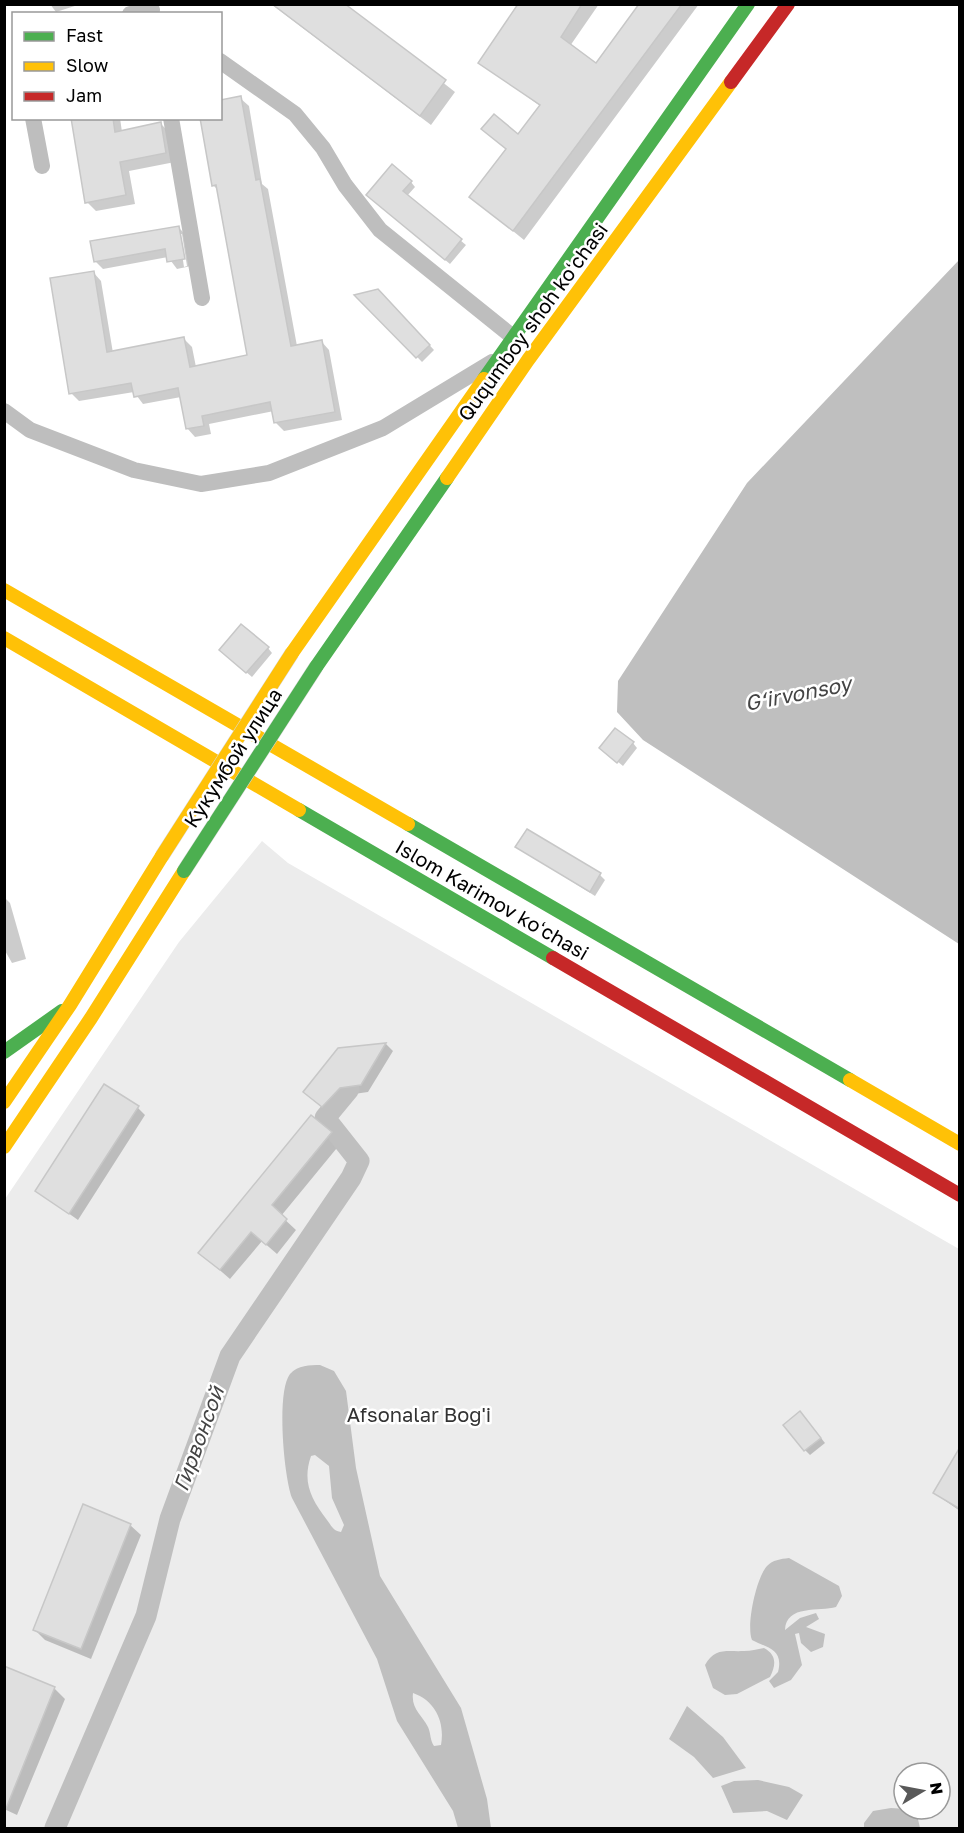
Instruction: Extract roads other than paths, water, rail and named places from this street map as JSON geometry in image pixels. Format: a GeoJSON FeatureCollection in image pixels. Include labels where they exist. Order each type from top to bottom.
{"type":"FeatureCollection","features":[{"type":"Feature","properties":{"kind":"main road","name":"Ququmboy shoh koʻchasi"},"geometry":{"type":"LineString","coordinates":[[292,653],[748,4]]}},
{"type":"Feature","properties":{"kind":"main road","name":"Ququmboy shoh koʻchasi"},"geometry":{"type":"LineString","coordinates":[[316,667],[528,360],[788,4]]}},
{"type":"Feature","properties":{"kind":"main road","name":"Islom Karimov koʻchasi"},"geometry":{"type":"LineString","coordinates":[[4,590],[960,1144]]}},
{"type":"Feature","properties":{"kind":"main road","name":"Islom Karimov koʻchasi"},"geometry":{"type":"LineString","coordinates":[[4,638],[960,1195]]}},
{"type":"Feature","properties":{"kind":"main road","name":"Кукумбой улица"},"geometry":{"type":"LineString","coordinates":[[70,1005],[292,653]]}},
{"type":"Feature","properties":{"kind":"main road","name":"Кукумбой улица"},"geometry":{"type":"LineString","coordinates":[[4,1147],[91,1018],[316,667]]}},
{"type":"Feature","properties":{"kind":"main road"},"geometry":{"type":"LineString","coordinates":[[4,1052],[70,1005]]}},
{"type":"Feature","properties":{"kind":"main road"},"geometry":{"type":"LineString","coordinates":[[4,1102],[70,1005]]}},
{"type":"Feature","properties":{"kind":"street"},"geometry":{"type":"LineString","coordinates":[[139,12],[155,9]]}},
{"type":"Feature","properties":{"kind":"street"},"geometry":{"type":"LineString","coordinates":[[222,62],[295,114],[323,148],[345,185],[380,230],[513,337]]}},
{"type":"Feature","properties":{"kind":"street"},"geometry":{"type":"LineString","coordinates":[[33,120],[42,166]]}},
{"type":"Feature","properties":{"kind":"street"},"geometry":{"type":"LineString","coordinates":[[171,120],[202,298]]}},
{"type":"Feature","properties":{"kind":"street"},"geometry":{"type":"LineString","coordinates":[[4,411],[30,430],[134,470],[201,484],[268,473],[383,428],[497,359]]}},
{"type":"Feature","properties":{"kind":"water","name":"G‘irvonsoy"},"geometry":{"type":"Polygon","coordinates":[[[959,260],[959,944],[643,740],[617,712],[618,681],[747,483],[959,260]]]}},
{"type":"Feature","properties":{"kind":"water"},"geometry":{"type":"Polygon","coordinates":[[[320,1365],[334,1371],[346,1391],[356,1468],[380,1576],[461,1708],[487,1799],[491,1828],[458,1828],[453,1811],[397,1721],[377,1659],[292,1498],[284,1454],[283,1398],[290,1374],[304,1366],[320,1365]],[[315,1455],[311,1456],[308,1465],[310,1490],[316,1505],[331,1526],[341,1532],[344,1525],[332,1498],[329,1466],[315,1455]],[[413,1693],[415,1708],[428,1727],[434,1746],[441,1745],[442,1729],[437,1714],[428,1701],[413,1693]]]}},
{"type":"Feature","properties":{"kind":"water"},"geometry":{"type":"Polygon","coordinates":[[[789,1558],[839,1586],[842,1596],[836,1607],[805,1611],[791,1616],[785,1630],[800,1618],[816,1613],[819,1619],[806,1627],[825,1634],[823,1647],[811,1652],[801,1643],[799,1633],[795,1634],[802,1665],[791,1680],[774,1688],[769,1681],[778,1672],[779,1658],[773,1650],[752,1640],[751,1614],[759,1581],[767,1566],[777,1560],[789,1558]]]}},
{"type":"Feature","properties":{"kind":"water"},"geometry":{"type":"Polygon","coordinates":[[[764,1648],[771,1654],[774,1661],[770,1677],[737,1694],[725,1695],[713,1688],[705,1665],[713,1655],[764,1648]]]}},
{"type":"Feature","properties":{"kind":"water"},"geometry":{"type":"Polygon","coordinates":[[[687,1706],[723,1737],[746,1768],[713,1778],[694,1757],[669,1739],[687,1706]]]}},
{"type":"Feature","properties":{"kind":"water"},"geometry":{"type":"Polygon","coordinates":[[[758,1780],[789,1787],[803,1795],[787,1820],[767,1811],[733,1813],[721,1786],[734,1781],[758,1780]]]}},
{"type":"Feature","properties":{"kind":"water"},"geometry":{"type":"Polygon","coordinates":[[[892,1808],[892,1821],[918,1821],[920,1828],[864,1828],[864,1823],[873,1811],[892,1808]]]}},
{"type":"Feature","properties":{"kind":"waterway","name":"Гирвонсой"},"geometry":{"type":"LineString","coordinates":[[55,1828],[146,1616],[170,1519],[230,1356],[351,1178],[359,1161],[325,1118],[349,1089]]}},
{"type":"Feature","properties":{"kind":"park label","name":"Afsonalar Bog'i"},"geometry":{"type":"Point","coordinates":[419,1415]}}]}
